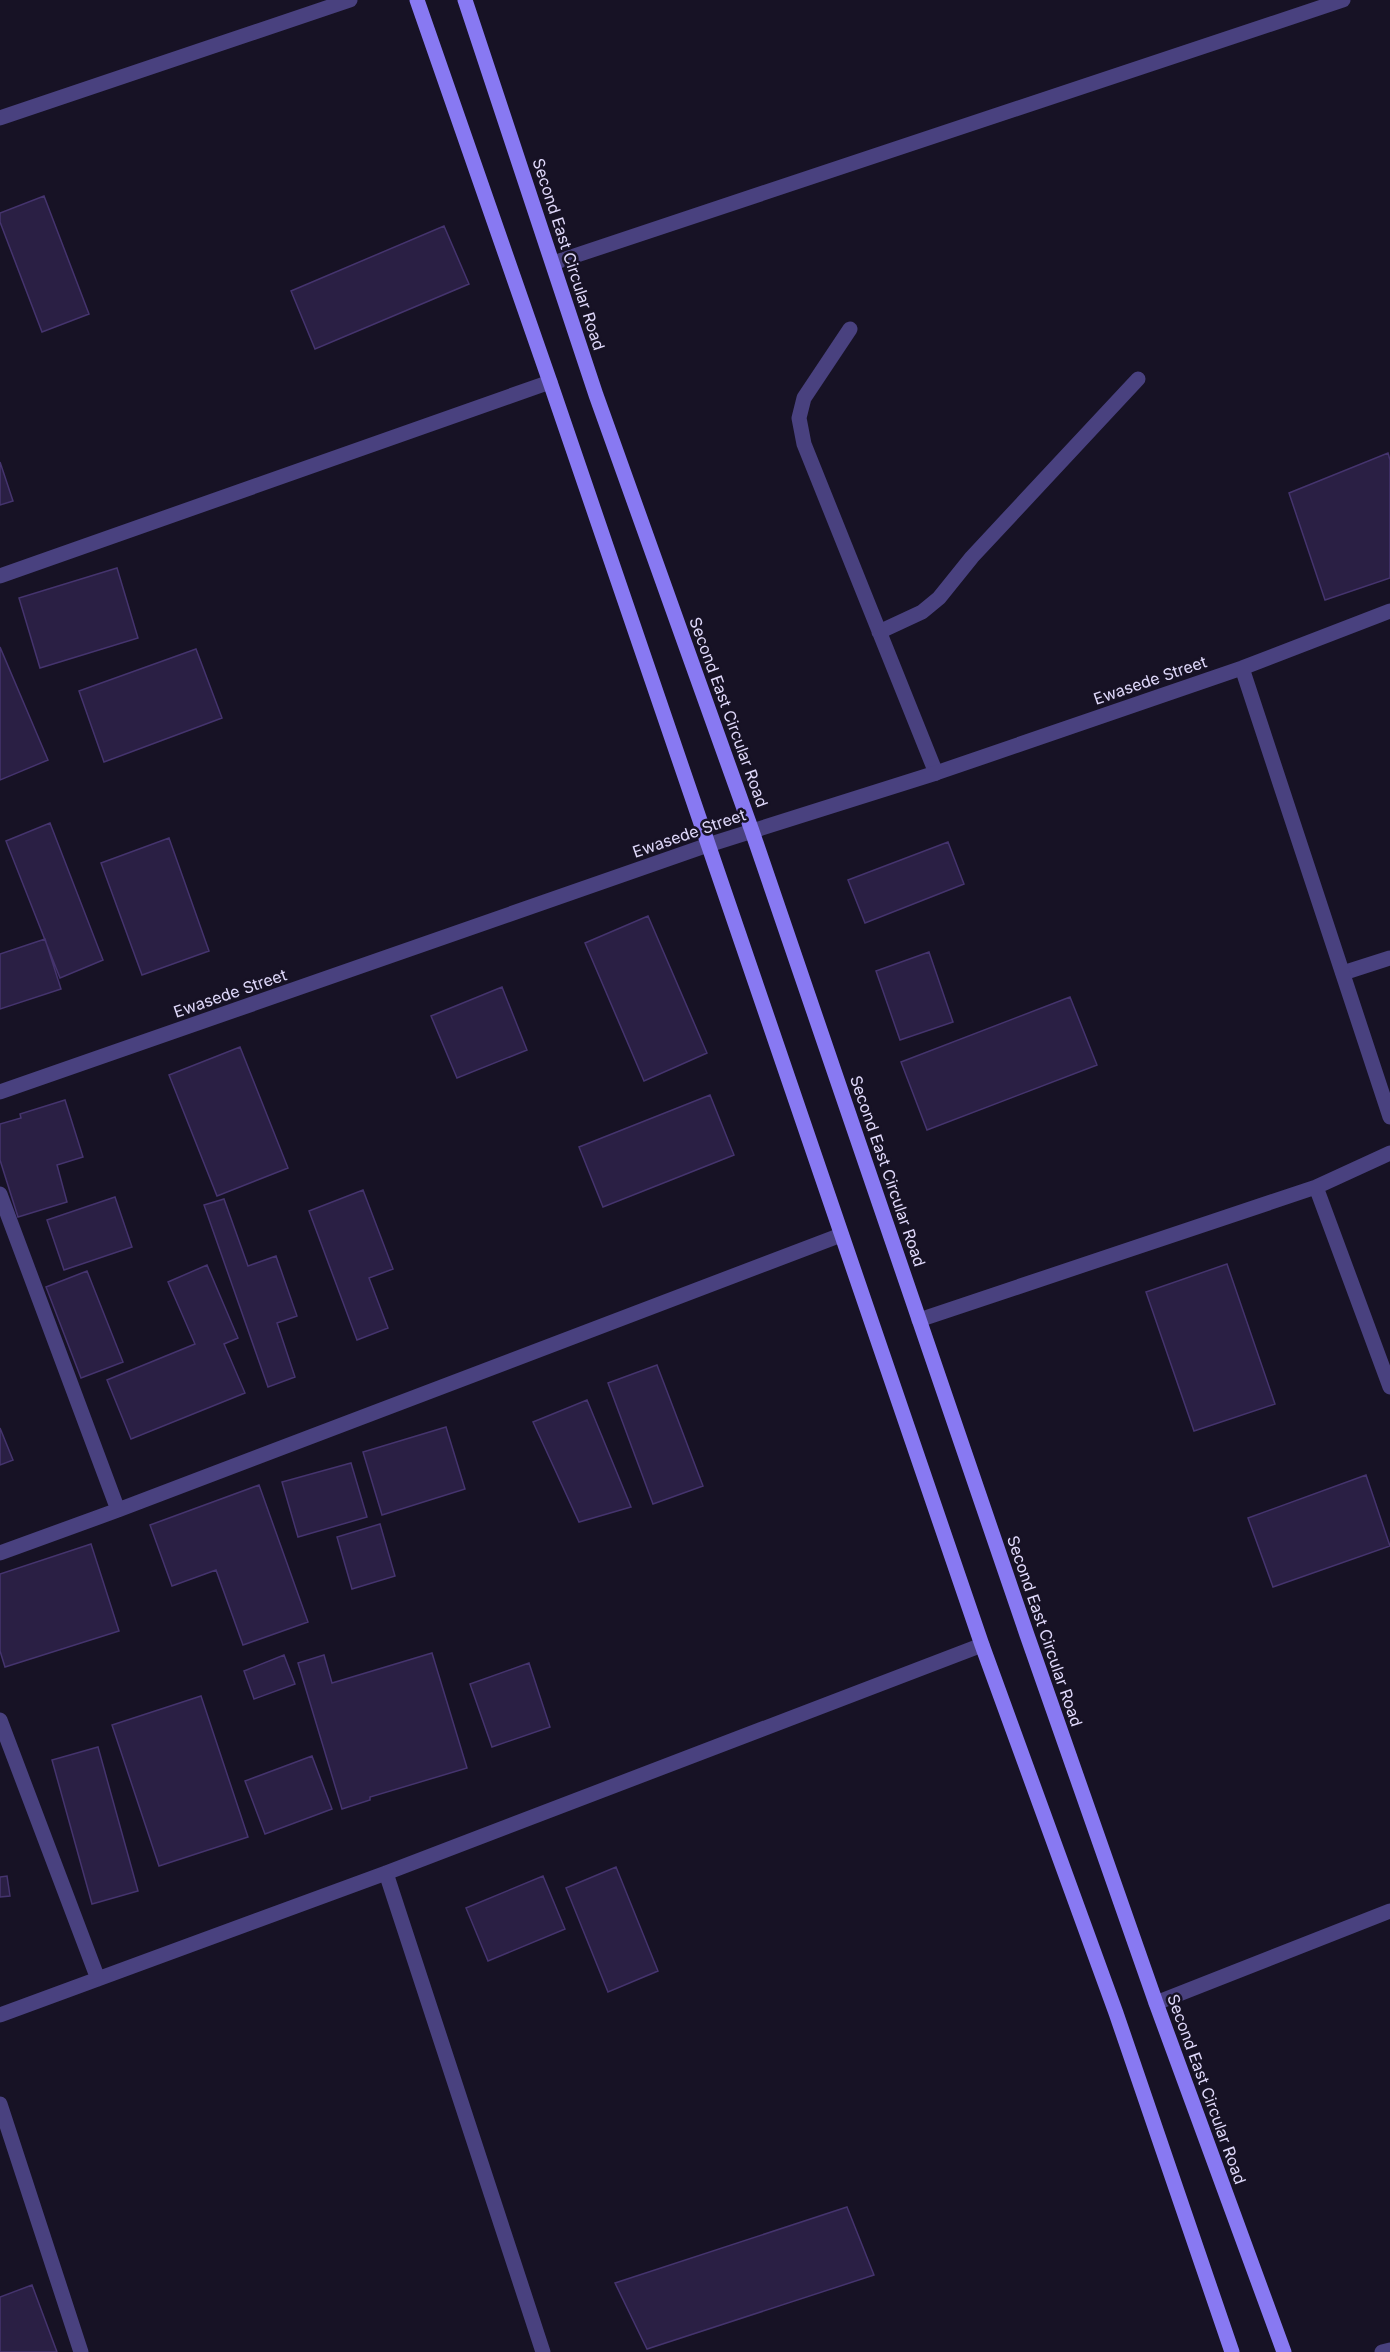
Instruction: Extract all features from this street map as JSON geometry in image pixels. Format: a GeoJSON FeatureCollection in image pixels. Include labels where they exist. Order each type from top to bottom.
{"type":"FeatureCollection","features":[{"type":"Feature","properties":{"kind":"main road"},"geometry":{"type":"LineString","coordinates":[[417,0],[982,1645],[1116,2013],[1232,2352]]}},
{"type":"Feature","properties":{"kind":"main road","name":"Second East Circular Road"},"geometry":{"type":"LineString","coordinates":[[465,0],[596,395],[752,831],[1156,2003],[1284,2352]]}},
{"type":"Feature","properties":{"kind":"street"},"geometry":{"type":"LineString","coordinates":[[0,118],[350,0]]}},
{"type":"Feature","properties":{"kind":"street"},"geometry":{"type":"LineString","coordinates":[[553,263],[1343,0]]}},
{"type":"Feature","properties":{"kind":"street"},"geometry":{"type":"LineString","coordinates":[[850,328],[804,398],[799,418],[804,444],[936,773]]}},
{"type":"Feature","properties":{"kind":"street"},"geometry":{"type":"LineString","coordinates":[[879,632],[922,612],[939,598],[972,557],[1138,379]]}},
{"type":"Feature","properties":{"kind":"street"},"geometry":{"type":"LineString","coordinates":[[0,576],[550,382]]}},
{"type":"Feature","properties":{"kind":"street","name":"Ewasede Street"},"geometry":{"type":"LineString","coordinates":[[0,1092],[708,845],[936,773],[1242,668],[1390,611]]}},
{"type":"Feature","properties":{"kind":"street"},"geometry":{"type":"LineString","coordinates":[[1242,668],[1390,1117]]}},
{"type":"Feature","properties":{"kind":"street"},"geometry":{"type":"LineString","coordinates":[[1343,973],[1390,958]]}},
{"type":"Feature","properties":{"kind":"street"},"geometry":{"type":"LineString","coordinates":[[919,1320],[1316,1187],[1390,1153]]}},
{"type":"Feature","properties":{"kind":"street"},"geometry":{"type":"LineString","coordinates":[[1316,1187],[1390,1387]]}},
{"type":"Feature","properties":{"kind":"street"},"geometry":{"type":"LineString","coordinates":[[0,1194],[118,1510]]}},
{"type":"Feature","properties":{"kind":"street"},"geometry":{"type":"LineString","coordinates":[[0,1553],[841,1235]]}},
{"type":"Feature","properties":{"kind":"street"},"geometry":{"type":"LineString","coordinates":[[0,2015],[386,1873],[982,1645]]}},
{"type":"Feature","properties":{"kind":"street"},"geometry":{"type":"LineString","coordinates":[[0,1720],[98,1979]]}},
{"type":"Feature","properties":{"kind":"street"},"geometry":{"type":"LineString","coordinates":[[386,1873],[543,2352]]}},
{"type":"Feature","properties":{"kind":"street"},"geometry":{"type":"LineString","coordinates":[[1156,2003],[1390,1911]]}},
{"type":"Feature","properties":{"kind":"street"},"geometry":{"type":"LineString","coordinates":[[0,2104],[81,2352]]}},
{"type":"Feature","properties":{"kind":"street"},"geometry":{"type":"LineString","coordinates":[[1382,2352],[1390,2349]]}},
{"type":"Feature","properties":{"kind":"building"},"geometry":{"type":"Polygon","coordinates":[[[44,196],[89,314],[42,332],[0,222],[0,213],[44,196]]]}},
{"type":"Feature","properties":{"kind":"building"},"geometry":{"type":"Polygon","coordinates":[[[444,226],[469,284],[315,349],[291,291],[444,226]]]}},
{"type":"Feature","properties":{"kind":"building"},"geometry":{"type":"Polygon","coordinates":[[[1388,453],[1390,460],[1390,578],[1325,600],[1289,493],[1388,453]]]}},
{"type":"Feature","properties":{"kind":"building"},"geometry":{"type":"Polygon","coordinates":[[[0,462],[13,501],[0,505],[0,462]]]}},
{"type":"Feature","properties":{"kind":"building"},"geometry":{"type":"Polygon","coordinates":[[[117,568],[138,638],[40,668],[19,598],[117,568]]]}},
{"type":"Feature","properties":{"kind":"building"},"geometry":{"type":"Polygon","coordinates":[[[0,647],[48,760],[0,780],[0,647]]]}},
{"type":"Feature","properties":{"kind":"building"},"geometry":{"type":"Polygon","coordinates":[[[196,649],[222,718],[104,762],[79,691],[196,649]]]}},
{"type":"Feature","properties":{"kind":"building"},"geometry":{"type":"Polygon","coordinates":[[[50,823],[103,960],[60,978],[6,841],[50,823]]]}},
{"type":"Feature","properties":{"kind":"building"},"geometry":{"type":"Polygon","coordinates":[[[169,838],[209,951],[142,975],[101,863],[169,838]]]}},
{"type":"Feature","properties":{"kind":"building"},"geometry":{"type":"Polygon","coordinates":[[[948,842],[964,884],[865,923],[848,880],[948,842]]]}},
{"type":"Feature","properties":{"kind":"building"},"geometry":{"type":"Polygon","coordinates":[[[648,916],[707,1053],[644,1081],[585,943],[648,916]]]}},
{"type":"Feature","properties":{"kind":"building"},"geometry":{"type":"Polygon","coordinates":[[[45,939],[61,989],[0,1009],[0,954],[45,939]]]}},
{"type":"Feature","properties":{"kind":"building"},"geometry":{"type":"Polygon","coordinates":[[[929,952],[953,1022],[900,1040],[876,971],[929,952]]]}},
{"type":"Feature","properties":{"kind":"building"},"geometry":{"type":"Polygon","coordinates":[[[502,987],[527,1050],[457,1078],[431,1016],[502,987]]]}},
{"type":"Feature","properties":{"kind":"building"},"geometry":{"type":"Polygon","coordinates":[[[1070,997],[1097,1065],[927,1130],[901,1062],[1070,997]]]}},
{"type":"Feature","properties":{"kind":"building"},"geometry":{"type":"Polygon","coordinates":[[[240,1047],[288,1168],[217,1196],[169,1075],[240,1047]]]}},
{"type":"Feature","properties":{"kind":"building"},"geometry":{"type":"Polygon","coordinates":[[[710,1095],[734,1155],[603,1207],[579,1147],[710,1095]]]}},
{"type":"Feature","properties":{"kind":"building"},"geometry":{"type":"Polygon","coordinates":[[[65,1100],[83,1157],[57,1165],[67,1202],[18,1217],[0,1160],[0,1124],[21,1118],[20,1114],[65,1100]]]}},
{"type":"Feature","properties":{"kind":"building"},"geometry":{"type":"Polygon","coordinates":[[[363,1190],[393,1269],[369,1278],[388,1328],[357,1340],[309,1211],[363,1190]]]}},
{"type":"Feature","properties":{"kind":"building"},"geometry":{"type":"Polygon","coordinates":[[[115,1197],[132,1247],[64,1270],[47,1220],[115,1197]]]}},
{"type":"Feature","properties":{"kind":"building"},"geometry":{"type":"Polygon","coordinates":[[[224,1199],[248,1266],[276,1256],[297,1316],[277,1323],[295,1377],[268,1387],[204,1205],[224,1199]]]}},
{"type":"Feature","properties":{"kind":"building"},"geometry":{"type":"Polygon","coordinates":[[[1227,1264],[1275,1404],[1194,1431],[1146,1292],[1227,1264]]]}},
{"type":"Feature","properties":{"kind":"building"},"geometry":{"type":"Polygon","coordinates":[[[207,1265],[238,1338],[224,1344],[245,1393],[131,1439],[107,1380],[195,1344],[168,1282],[207,1265]]]}},
{"type":"Feature","properties":{"kind":"building"},"geometry":{"type":"Polygon","coordinates":[[[87,1271],[123,1362],[81,1378],[46,1287],[87,1271]]]}},
{"type":"Feature","properties":{"kind":"building"},"geometry":{"type":"Polygon","coordinates":[[[657,1365],[703,1486],[653,1504],[608,1383],[657,1365]]]}},
{"type":"Feature","properties":{"kind":"building"},"geometry":{"type":"Polygon","coordinates":[[[587,1400],[631,1507],[579,1522],[533,1422],[587,1400]]]}},
{"type":"Feature","properties":{"kind":"building"},"geometry":{"type":"Polygon","coordinates":[[[446,1427],[465,1489],[382,1515],[363,1452],[446,1427]]]}},
{"type":"Feature","properties":{"kind":"building"},"geometry":{"type":"Polygon","coordinates":[[[0,1428],[13,1460],[0,1465],[0,1428]]]}},
{"type":"Feature","properties":{"kind":"building"},"geometry":{"type":"Polygon","coordinates":[[[351,1463],[367,1517],[298,1537],[282,1482],[351,1463]]]}},
{"type":"Feature","properties":{"kind":"building"},"geometry":{"type":"Polygon","coordinates":[[[1366,1475],[1390,1546],[1273,1587],[1248,1518],[1366,1475]]]}},
{"type":"Feature","properties":{"kind":"building"},"geometry":{"type":"Polygon","coordinates":[[[259,1485],[308,1622],[243,1645],[216,1570],[172,1586],[150,1525],[259,1485]]]}},
{"type":"Feature","properties":{"kind":"building"},"geometry":{"type":"Polygon","coordinates":[[[380,1524],[395,1576],[352,1589],[337,1537],[380,1524]]]}},
{"type":"Feature","properties":{"kind":"building"},"geometry":{"type":"Polygon","coordinates":[[[91,1544],[119,1631],[5,1667],[0,1651],[0,1574],[91,1544]]]}},
{"type":"Feature","properties":{"kind":"building"},"geometry":{"type":"Polygon","coordinates":[[[432,1653],[467,1768],[370,1797],[370,1800],[342,1809],[298,1663],[324,1655],[332,1683],[432,1653]]]}},
{"type":"Feature","properties":{"kind":"building"},"geometry":{"type":"Polygon","coordinates":[[[284,1655],[295,1684],[254,1699],[244,1671],[284,1655]]]}},
{"type":"Feature","properties":{"kind":"building"},"geometry":{"type":"Polygon","coordinates":[[[529,1663],[550,1727],[492,1747],[470,1684],[529,1663]]]}},
{"type":"Feature","properties":{"kind":"building"},"geometry":{"type":"Polygon","coordinates":[[[201,1696],[248,1837],[159,1866],[112,1725],[201,1696]]]}},
{"type":"Feature","properties":{"kind":"building"},"geometry":{"type":"Polygon","coordinates":[[[98,1747],[138,1891],[92,1904],[52,1760],[98,1747]]]}},
{"type":"Feature","properties":{"kind":"building"},"geometry":{"type":"Polygon","coordinates":[[[312,1756],[332,1809],[265,1834],[245,1781],[312,1756]]]}},
{"type":"Feature","properties":{"kind":"building"},"geometry":{"type":"Polygon","coordinates":[[[616,1867],[658,1971],[608,1992],[566,1888],[616,1867]]]}},
{"type":"Feature","properties":{"kind":"building"},"geometry":{"type":"Polygon","coordinates":[[[7,1876],[10,1896],[0,1897],[0,1877],[7,1876]]]}},
{"type":"Feature","properties":{"kind":"building"},"geometry":{"type":"Polygon","coordinates":[[[543,1876],[565,1929],[488,1961],[466,1908],[543,1876]]]}},
{"type":"Feature","properties":{"kind":"building"},"geometry":{"type":"Polygon","coordinates":[[[847,2207],[874,2275],[647,2349],[615,2283],[847,2207]]]}},
{"type":"Feature","properties":{"kind":"building"},"geometry":{"type":"Polygon","coordinates":[[[32,2285],[57,2352],[0,2352],[0,2297],[32,2285]]]}}]}
